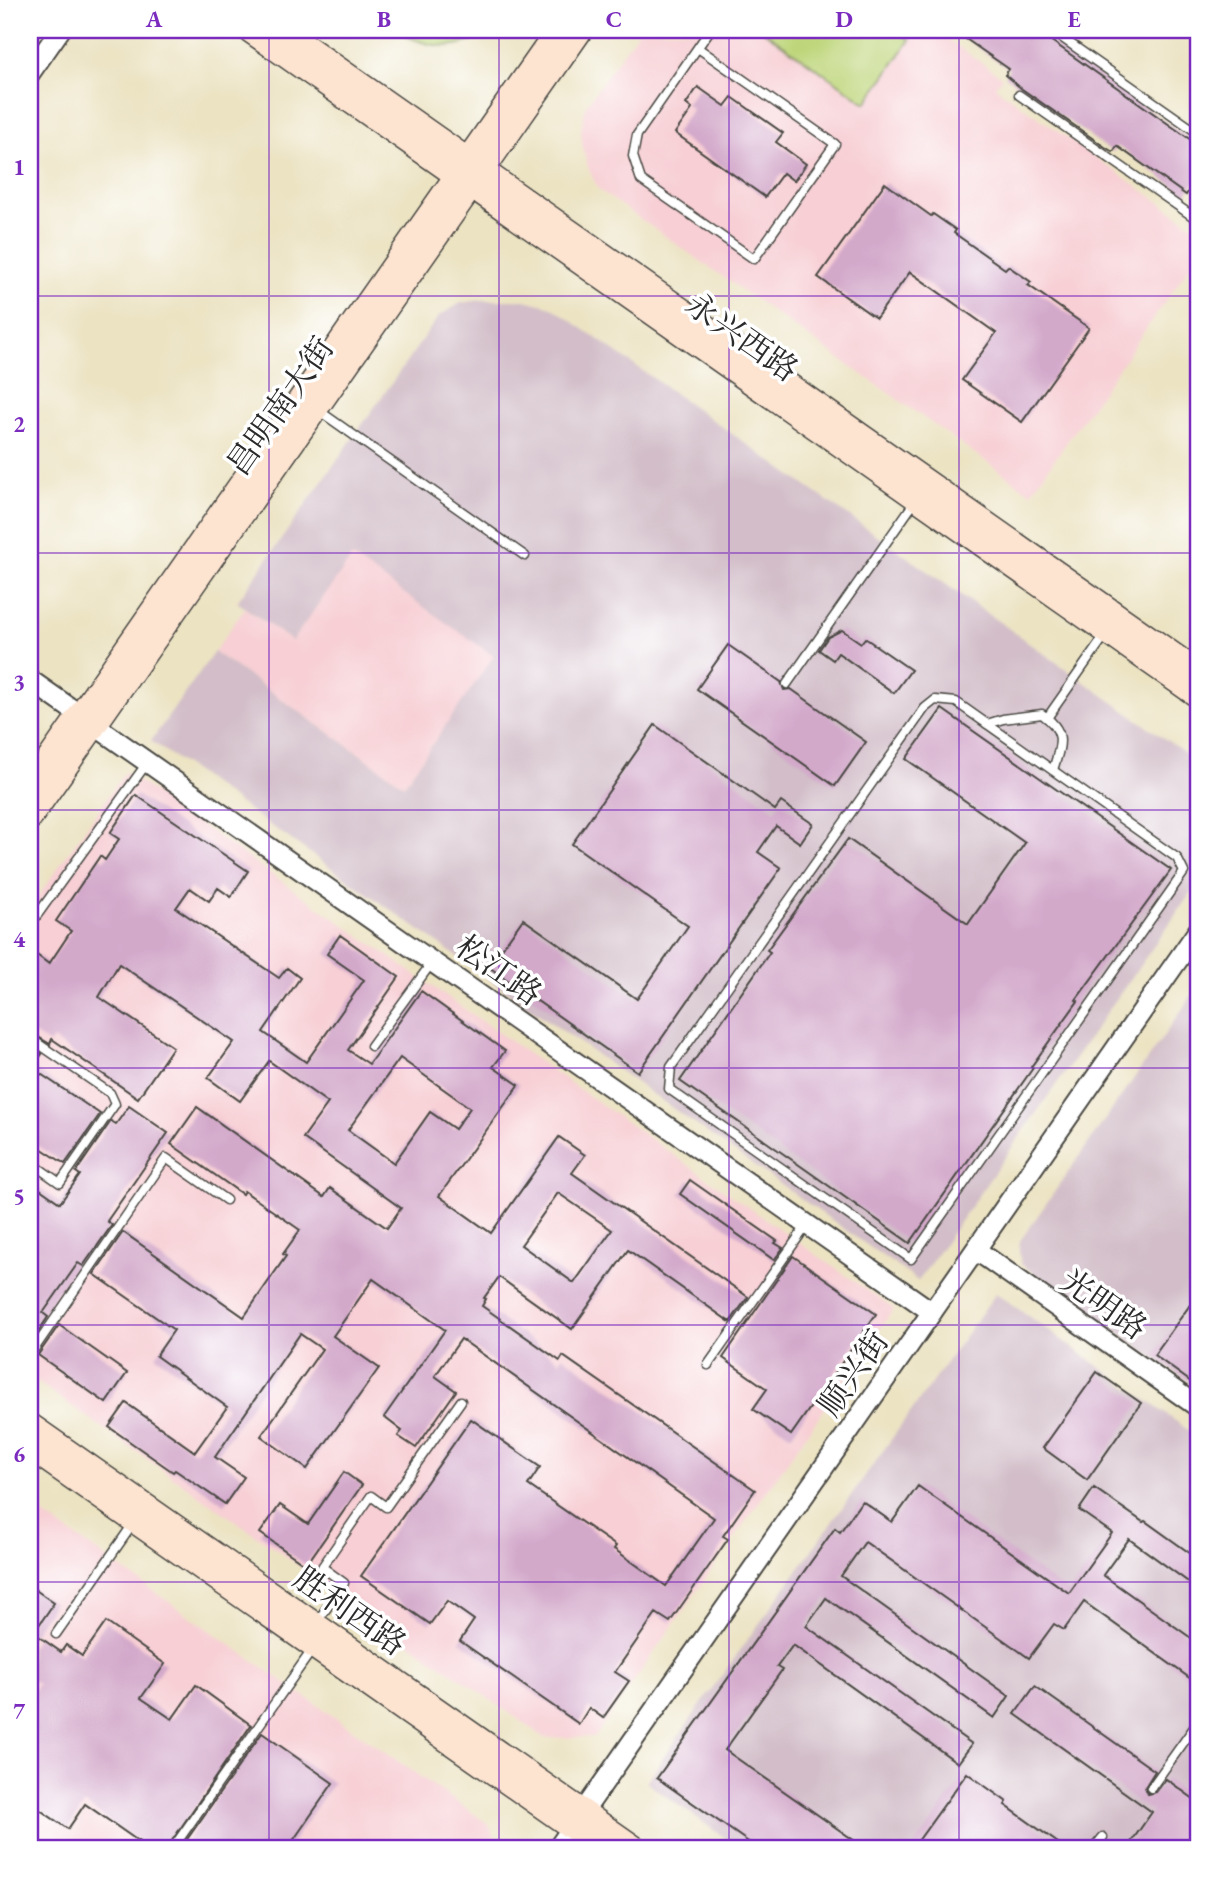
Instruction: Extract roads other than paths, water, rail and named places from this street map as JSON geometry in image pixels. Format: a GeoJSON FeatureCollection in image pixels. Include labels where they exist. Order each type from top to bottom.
{"type":"FeatureCollection","features":[{"type":"Feature","properties":{"kind":"main road","name":"永兴西路"},"geometry":{"type":"LineString","coordinates":[[249,30],[470,173],[1198,672]]}},
{"type":"Feature","properties":{"kind":"main road","name":"永兴西路"},"geometry":{"type":"LineString","coordinates":[[283,30],[470,173],[917,499],[1198,696]]}},
{"type":"Feature","properties":{"kind":"main road","name":"昌明南大街"},"geometry":{"type":"LineString","coordinates":[[30,786],[87,720],[316,409],[470,173],[558,30]]}},
{"type":"Feature","properties":{"kind":"main road","name":"昌明南大街"},"geometry":{"type":"LineString","coordinates":[[30,818],[87,720],[470,173],[580,30]]}},
{"type":"Feature","properties":{"kind":"main road","name":"胜利西路"},"geometry":{"type":"LineString","coordinates":[[30,1425],[315,1636],[578,1820],[635,1848]]}},
{"type":"Feature","properties":{"kind":"main road","name":"胜利西路"},"geometry":{"type":"LineString","coordinates":[[34,1454],[135,1522],[315,1636]]}},
{"type":"Feature","properties":{"kind":"main road","name":"胜利西路"},"geometry":{"type":"LineString","coordinates":[[578,1820],[601,1848]]}},
{"type":"Feature","properties":{"kind":"street"},"geometry":{"type":"LineString","coordinates":[[30,73],[60,30]]}},
{"type":"Feature","properties":{"kind":"street","name":"松江路"},"geometry":{"type":"LineString","coordinates":[[30,680],[932,1312]]}},
{"type":"Feature","properties":{"kind":"street","name":"顺兴街"},"geometry":{"type":"LineString","coordinates":[[558,1848],[1198,932]]}},
{"type":"Feature","properties":{"kind":"street","name":"光明路"},"geometry":{"type":"LineString","coordinates":[[976,1250],[1198,1407]]}},
{"type":"Feature","properties":{"kind":"lane"},"geometry":{"type":"LineString","coordinates":[[698,48],[835,144],[754,260],[641,180],[633,156],[636,135],[710,30]]}},
{"type":"Feature","properties":{"kind":"lane"},"geometry":{"type":"LineString","coordinates":[[1051,30],[1198,133]]}},
{"type":"Feature","properties":{"kind":"lane"},"geometry":{"type":"LineString","coordinates":[[1019,95],[1198,220]]}},
{"type":"Feature","properties":{"kind":"lane"},"geometry":{"type":"LineString","coordinates":[[316,409],[525,556]]}},
{"type":"Feature","properties":{"kind":"lane"},"geometry":{"type":"LineString","coordinates":[[786,684],[917,499]]}},
{"type":"Feature","properties":{"kind":"lane"},"geometry":{"type":"LineString","coordinates":[[1047,718],[1107,632]]}},
{"type":"Feature","properties":{"kind":"lane"},"geometry":{"type":"LineString","coordinates":[[935,701],[956,702],[988,724],[1177,858],[1184,872],[911,1259],[669,1089],[671,1068],[925,708],[935,701]]}},
{"type":"Feature","properties":{"kind":"lane"},"geometry":{"type":"LineString","coordinates":[[988,724],[1042,714],[1054,722],[1060,735],[1060,747],[1053,770]]}},
{"type":"Feature","properties":{"kind":"lane"},"geometry":{"type":"LineString","coordinates":[[30,925],[147,762]]}},
{"type":"Feature","properties":{"kind":"lane"},"geometry":{"type":"LineString","coordinates":[[371,1046],[433,960]]}},
{"type":"Feature","properties":{"kind":"lane"},"geometry":{"type":"LineString","coordinates":[[30,1038],[110,1093],[115,1104],[60,1183],[30,1162]]}},
{"type":"Feature","properties":{"kind":"lane"},"geometry":{"type":"LineString","coordinates":[[30,1355],[166,1158],[226,1200]]}},
{"type":"Feature","properties":{"kind":"lane"},"geometry":{"type":"LineString","coordinates":[[708,1365],[808,1224]]}},
{"type":"Feature","properties":{"kind":"lane"},"geometry":{"type":"LineString","coordinates":[[173,1848],[315,1636],[344,1583],[322,1567],[371,1496],[386,1507],[461,1401]]}},
{"type":"Feature","properties":{"kind":"lane"},"geometry":{"type":"LineString","coordinates":[[56,1633],[135,1522]]}},
{"type":"Feature","properties":{"kind":"lane"},"geometry":{"type":"LineString","coordinates":[[1151,1788],[1198,1722]]}},
{"type":"Feature","properties":{"kind":"lane"},"geometry":{"type":"LineString","coordinates":[[1094,1848],[1102,1837]]}}]}
